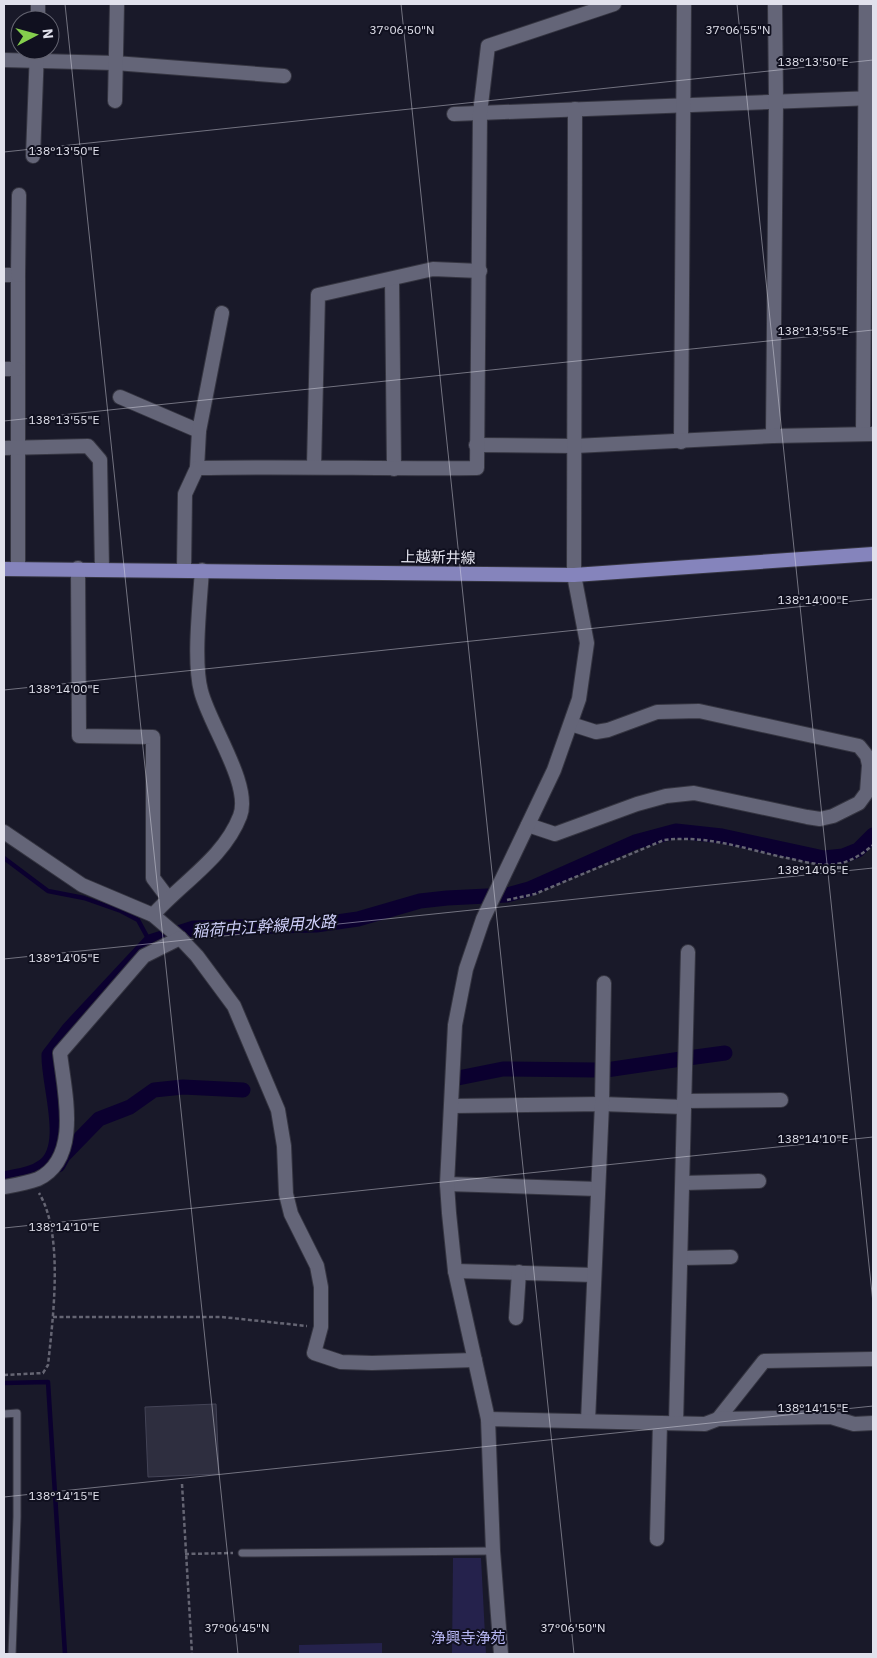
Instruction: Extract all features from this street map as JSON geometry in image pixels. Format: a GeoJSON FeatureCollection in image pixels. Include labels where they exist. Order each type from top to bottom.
{"type":"FeatureCollection","features":[{"type":"Feature","properties":{"kind":"main road","name":"上越新井線"},"geometry":{"type":"LineString","coordinates":[[4,569],[78,568],[574,575],[873,554]]}},
{"type":"Feature","properties":{"kind":"street"},"geometry":{"type":"LineString","coordinates":[[114,101],[117,4]]}},
{"type":"Feature","properties":{"kind":"street"},"geometry":{"type":"LineString","coordinates":[[197,468],[314,466],[394,469],[476,468],[480,271],[480,113],[488,46],[614,4]]}},
{"type":"Feature","properties":{"kind":"street"},"geometry":{"type":"LineString","coordinates":[[681,442],[684,4]]}},
{"type":"Feature","properties":{"kind":"street"},"geometry":{"type":"LineString","coordinates":[[773,436],[775,4]]}},
{"type":"Feature","properties":{"kind":"street"},"geometry":{"type":"LineString","coordinates":[[476,445],[575,446],[773,436],[868,434],[869,98],[866,4]]}},
{"type":"Feature","properties":{"kind":"street"},"geometry":{"type":"LineString","coordinates":[[60,57],[284,76]]}},
{"type":"Feature","properties":{"kind":"street"},"geometry":{"type":"LineString","coordinates":[[33,156],[37,60]]}},
{"type":"Feature","properties":{"kind":"street"},"geometry":{"type":"LineString","coordinates":[[454,114],[869,98]]}},
{"type":"Feature","properties":{"kind":"street"},"geometry":{"type":"LineString","coordinates":[[501,1654],[493,1550],[488,1420],[455,1271],[447,1184],[458,1006],[476,937],[490,902],[554,770],[582,687],[587,643],[574,575],[575,109]]}},
{"type":"Feature","properties":{"kind":"street"},"geometry":{"type":"LineString","coordinates":[[18,568],[11,448],[10,369],[18,275],[19,195]]}},
{"type":"Feature","properties":{"kind":"street"},"geometry":{"type":"LineString","coordinates":[[314,466],[318,295],[433,269],[480,271]]}},
{"type":"Feature","properties":{"kind":"street"},"geometry":{"type":"LineString","coordinates":[[4,275],[18,275]]}},
{"type":"Feature","properties":{"kind":"street"},"geometry":{"type":"LineString","coordinates":[[392,279],[394,469]]}},
{"type":"Feature","properties":{"kind":"street"},"geometry":{"type":"LineString","coordinates":[[184,570],[185,494],[197,468],[199,431],[222,313]]}},
{"type":"Feature","properties":{"kind":"street"},"geometry":{"type":"LineString","coordinates":[[120,397],[199,431]]}},
{"type":"Feature","properties":{"kind":"street"},"geometry":{"type":"LineString","coordinates":[[11,448],[88,446],[100,460],[102,569]]}},
{"type":"Feature","properties":{"kind":"street"},"geometry":{"type":"LineString","coordinates":[[78,568],[79,736],[153,737],[153,878],[168,898]]}},
{"type":"Feature","properties":{"kind":"street"},"geometry":{"type":"LineString","coordinates":[[153,916],[168,898],[215,856],[235,826],[243,808],[240,784],[200,689],[198,645],[202,570]]}},
{"type":"Feature","properties":{"kind":"street"},"geometry":{"type":"LineString","coordinates":[[528,826],[555,834],[637,804],[666,796],[694,793],[820,819],[848,810],[859,803],[867,792],[869,765],[867,756],[859,746],[698,711],[657,712],[608,730],[596,732],[571,724]]}},
{"type":"Feature","properties":{"kind":"street"},"geometry":{"type":"LineString","coordinates":[[4,832],[82,885],[153,916],[180,938],[217,981],[234,1006],[278,1110],[284,1146],[286,1194],[291,1214],[317,1266],[321,1287],[321,1327],[314,1353],[341,1362],[475,1360]]}},
{"type":"Feature","properties":{"kind":"street"},"geometry":{"type":"LineString","coordinates":[[4,1187],[40,1178],[55,1163],[66,1140],[67,1124],[60,1053],[144,956],[180,938]]}},
{"type":"Feature","properties":{"kind":"street"},"geometry":{"type":"LineString","coordinates":[[676,1423],[688,952]]}},
{"type":"Feature","properties":{"kind":"street"},"geometry":{"type":"LineString","coordinates":[[588,1421],[602,1104],[604,983]]}},
{"type":"Feature","properties":{"kind":"street"},"geometry":{"type":"LineString","coordinates":[[452,1106],[684,1104],[781,1100]]}},
{"type":"Feature","properties":{"kind":"street"},"geometry":{"type":"LineString","coordinates":[[683,1182],[759,1181]]}},
{"type":"Feature","properties":{"kind":"street"},"geometry":{"type":"LineString","coordinates":[[447,1184],[598,1189]]}},
{"type":"Feature","properties":{"kind":"street"},"geometry":{"type":"LineString","coordinates":[[681,1258],[732,1257]]}},
{"type":"Feature","properties":{"kind":"street"},"geometry":{"type":"LineString","coordinates":[[455,1271],[594,1275]]}},
{"type":"Feature","properties":{"kind":"street"},"geometry":{"type":"LineString","coordinates":[[516,1318],[519,1272]]}},
{"type":"Feature","properties":{"kind":"street"},"geometry":{"type":"LineString","coordinates":[[718,1419],[764,1361],[873,1359]]}},
{"type":"Feature","properties":{"kind":"street"},"geometry":{"type":"LineString","coordinates":[[488,1420],[705,1424],[718,1419],[830,1417],[854,1424],[873,1423]]}},
{"type":"Feature","properties":{"kind":"street"},"geometry":{"type":"LineString","coordinates":[[657,1539],[660,1423]]}},
{"type":"Feature","properties":{"kind":"lane"},"geometry":{"type":"LineString","coordinates":[[4,1414],[17,1413],[17,1517],[12,1654]]}},
{"type":"Feature","properties":{"kind":"lane"},"geometry":{"type":"LineString","coordinates":[[242,1553],[493,1550]]}},
{"type":"Feature","properties":{"kind":"path"},"geometry":{"type":"LineString","coordinates":[[490,902],[535,894],[664,840],[678,838],[717,841],[795,860],[835,864],[856,858],[873,845]]}},
{"type":"Feature","properties":{"kind":"path"},"geometry":{"type":"LineString","coordinates":[[4,1375],[42,1373],[48,1365],[53,1317],[54,1279],[48,1207],[31,1181]]}},
{"type":"Feature","properties":{"kind":"path"},"geometry":{"type":"LineString","coordinates":[[53,1317],[222,1317],[321,1327]]}},
{"type":"Feature","properties":{"kind":"path"},"geometry":{"type":"LineString","coordinates":[[182,1484],[192,1654]]}},
{"type":"Feature","properties":{"kind":"path"},"geometry":{"type":"LineString","coordinates":[[185,1554],[242,1553]]}},
{"type":"Feature","properties":{"kind":"green space","name":"浄興寺浄苑"},"geometry":{"type":"Polygon","coordinates":[[[453,1558],[481,1558],[486,1654],[452,1654],[453,1558]]]}},
{"type":"Feature","properties":{"kind":"green space"},"geometry":{"type":"Polygon","coordinates":[[[382,1643],[382,1654],[299,1654],[299,1645],[382,1643]]]}},
{"type":"Feature","properties":{"kind":"building"},"geometry":{"type":"Polygon","coordinates":[[[216,1404],[219,1474],[148,1477],[145,1407],[216,1404]]]}},
{"type":"Feature","properties":{"kind":"waterway","name":"稲荷中江幹線用水路"},"geometry":{"type":"LineString","coordinates":[[4,1179],[35,1171],[44,1166],[52,1157],[56,1144],[57,1130],[49,1055],[69,1029],[150,942],[194,928],[316,925],[358,919],[420,901],[507,895],[529,889],[635,842],[676,831],[722,836],[824,858],[843,856],[858,850],[873,835]]}},
{"type":"Feature","properties":{"kind":"waterway"},"geometry":{"type":"LineString","coordinates":[[4,858],[48,891],[84,898],[121,911],[138,920],[150,942]]}},
{"type":"Feature","properties":{"kind":"waterway"},"geometry":{"type":"LineString","coordinates":[[688,1058],[725,1053]]}},
{"type":"Feature","properties":{"kind":"waterway"},"geometry":{"type":"LineString","coordinates":[[606,1070],[681,1059]]}},
{"type":"Feature","properties":{"kind":"waterway"},"geometry":{"type":"LineString","coordinates":[[458,1078],[503,1069],[596,1070]]}},
{"type":"Feature","properties":{"kind":"waterway"},"geometry":{"type":"LineString","coordinates":[[58,1165],[63,1156],[99,1119],[130,1107],[154,1090],[183,1087],[243,1090]]}},
{"type":"Feature","properties":{"kind":"waterway"},"geometry":{"type":"LineString","coordinates":[[4,1383],[48,1382],[65,1654]]}}]}
